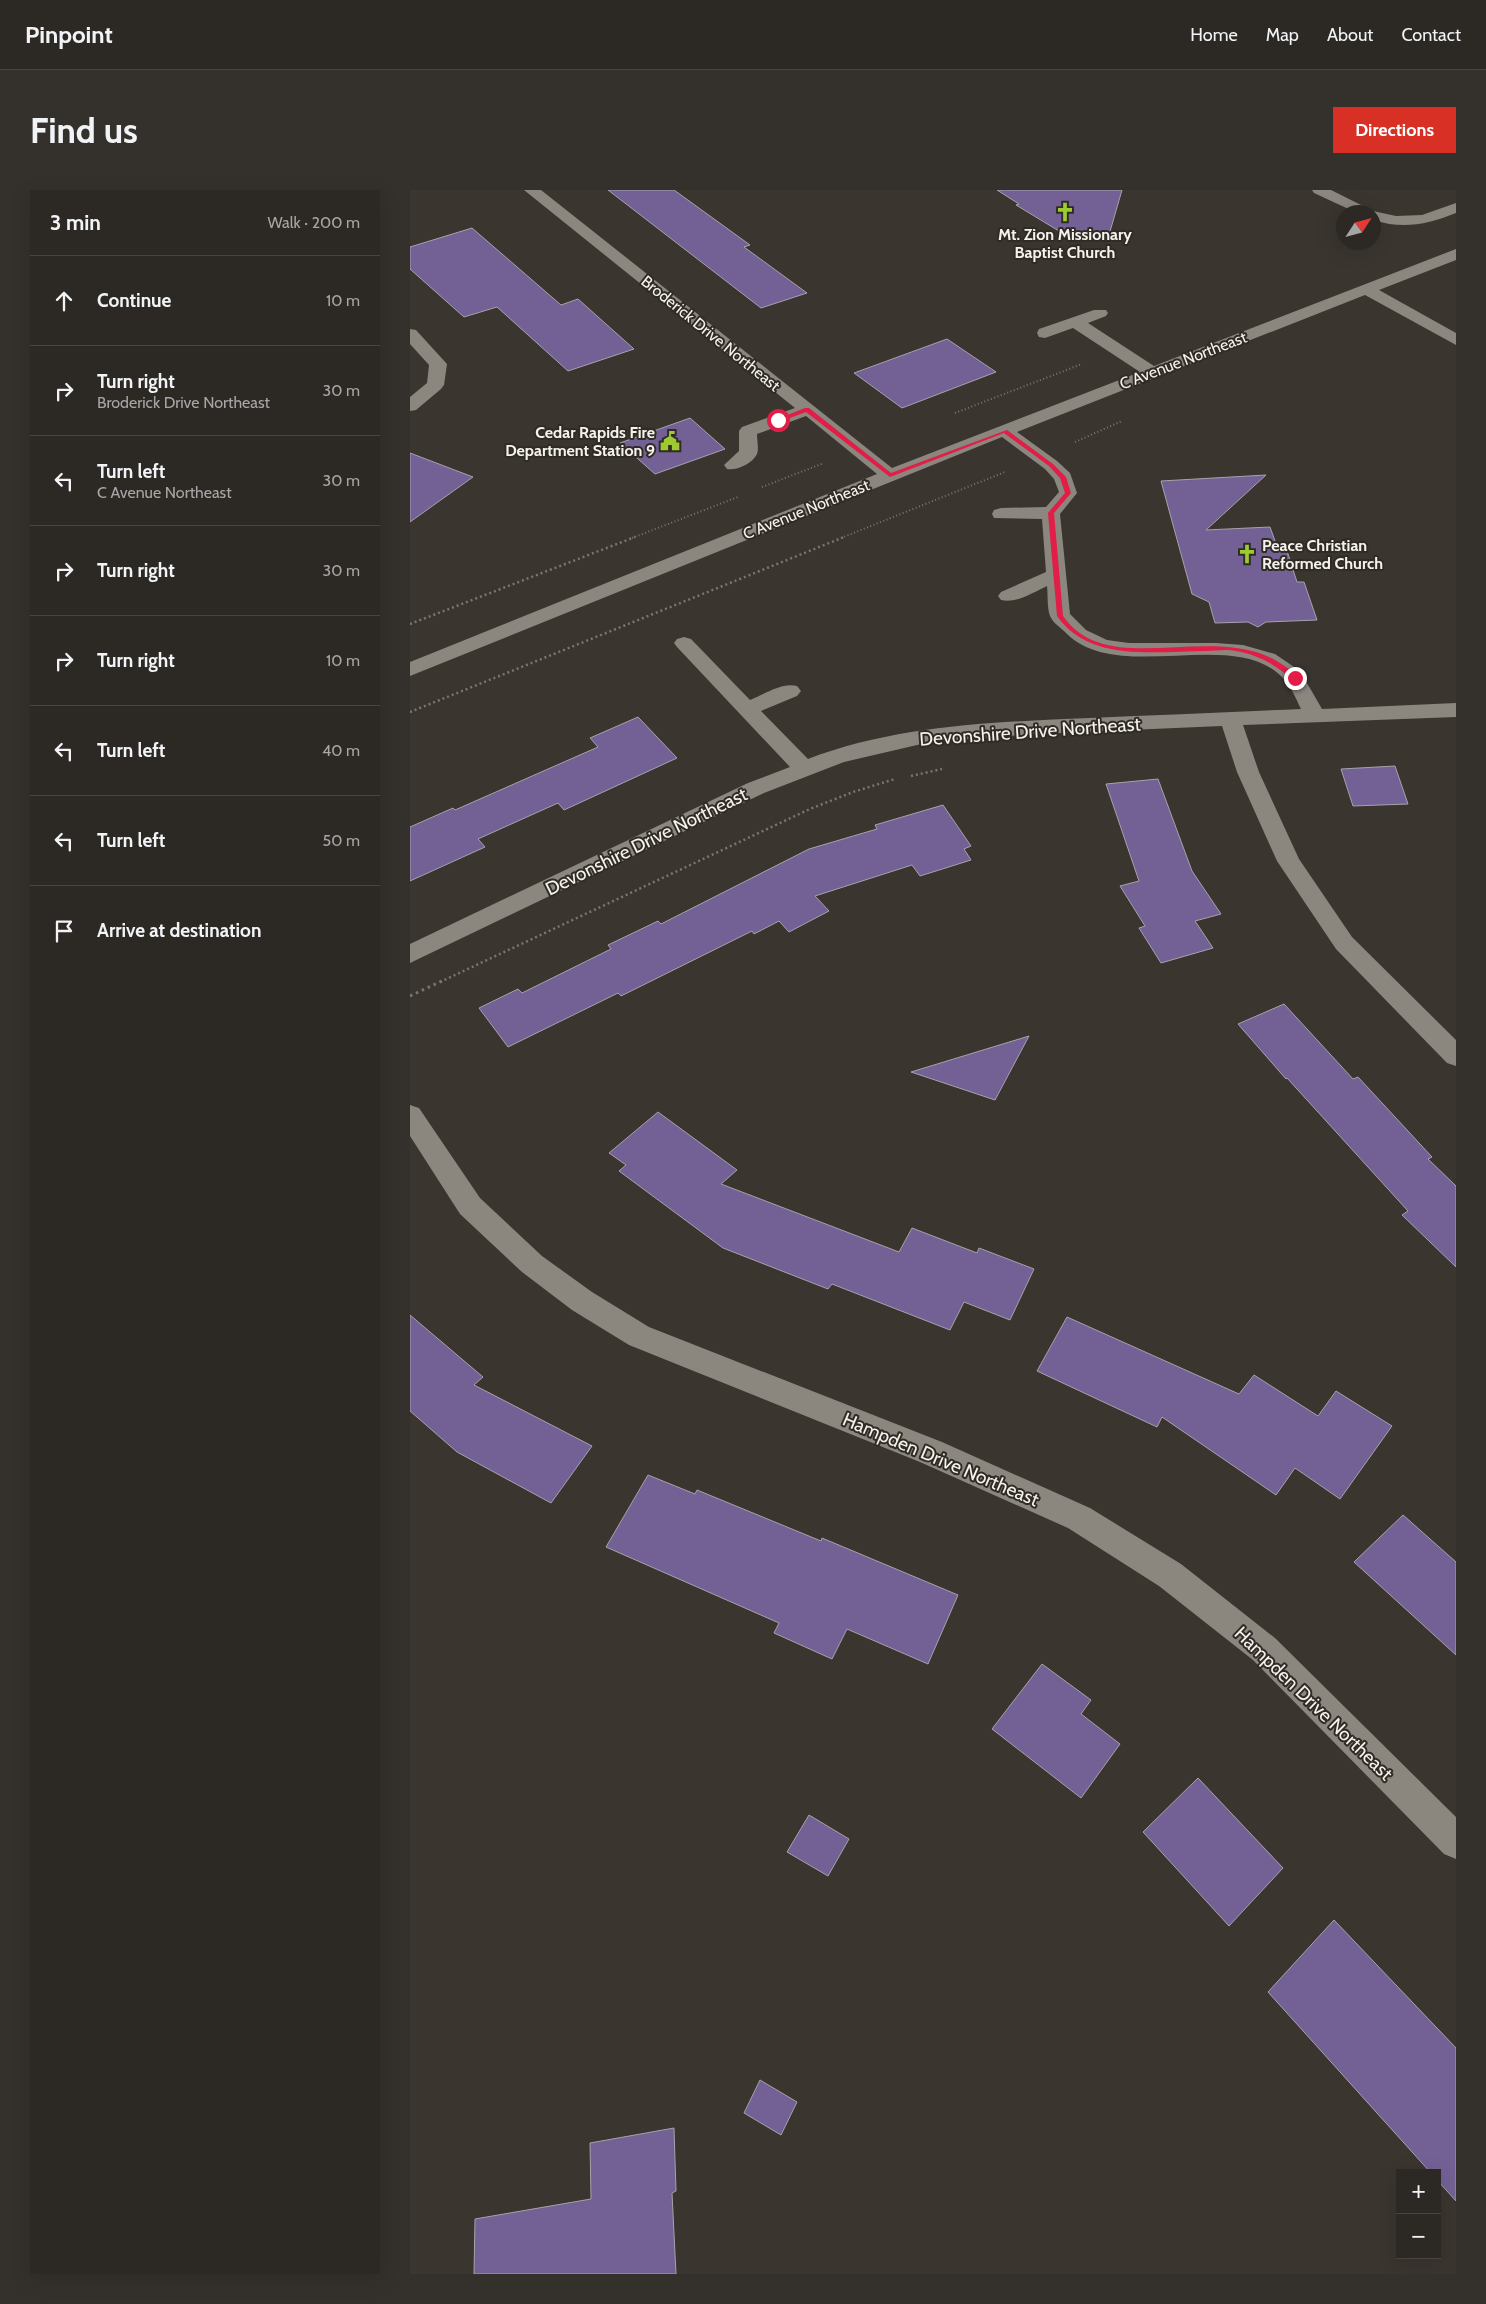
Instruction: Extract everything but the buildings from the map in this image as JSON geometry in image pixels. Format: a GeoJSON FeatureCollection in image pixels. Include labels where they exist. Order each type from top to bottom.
{"type":"FeatureCollection","features":[{"type":"Feature","properties":{"kind":"street","name":"Broderick Drive Northeast"},"geometry":{"type":"LineString","coordinates":[[532,190],[890,475]]}},
{"type":"Feature","properties":{"kind":"street"},"geometry":{"type":"LineString","coordinates":[[1319,190],[1351,205]]}},
{"type":"Feature","properties":{"kind":"street"},"geometry":{"type":"LineString","coordinates":[[1381,218],[1401,222],[1419,221],[1456,208]]}},
{"type":"Feature","properties":{"kind":"street","name":"C Avenue Northeast"},"geometry":{"type":"LineString","coordinates":[[410,670],[890,475],[1456,254]]}},
{"type":"Feature","properties":{"kind":"street"},"geometry":{"type":"LineString","coordinates":[[1365,289],[1456,340]]}},
{"type":"Feature","properties":{"kind":"street"},"geometry":{"type":"LineString","coordinates":[[1045,333],[1100,313]]}},
{"type":"Feature","properties":{"kind":"street"},"geometry":{"type":"LineString","coordinates":[[1075,322],[1152,372]]}},
{"type":"Feature","properties":{"kind":"street"},"geometry":{"type":"LineString","coordinates":[[410,406],[435,385],[438,364],[414,344]]}},
{"type":"Feature","properties":{"kind":"street"},"geometry":{"type":"LineString","coordinates":[[733,465],[748,453],[748,431],[807,410]]}},
{"type":"Feature","properties":{"kind":"street"},"geometry":{"type":"LineString","coordinates":[[1005,431],[1041,457],[1063,477],[1068,493],[1051,513],[1060,616],[1069,628],[1093,642],[1120,650],[1234,648],[1255,653],[1278,664],[1295,678],[1315,716]]}},
{"type":"Feature","properties":{"kind":"street"},"geometry":{"type":"LineString","coordinates":[[1001,514],[1051,513]]}},
{"type":"Feature","properties":{"kind":"street"},"geometry":{"type":"LineString","coordinates":[[1008,596],[1056,575]]}},
{"type":"Feature","properties":{"kind":"street"},"geometry":{"type":"LineString","coordinates":[[684,643],[806,770]]}},
{"type":"Feature","properties":{"kind":"street"},"geometry":{"type":"LineString","coordinates":[[747,709],[790,690]]}},
{"type":"Feature","properties":{"kind":"street","name":"Devonshire Drive Northeast"},"geometry":{"type":"LineString","coordinates":[[410,954],[756,788],[838,756],[930,735],[1036,727],[1456,710]]}},
{"type":"Feature","properties":{"kind":"street"},"geometry":{"type":"LineString","coordinates":[[1231,720],[1248,772],[1294,869],[1344,943],[1456,1056]]}},
{"type":"Feature","properties":{"kind":"street","name":"Hampden Drive Northeast"},"geometry":{"type":"LineString","coordinates":[[410,1115],[470,1206],[532,1264],[582,1301],[639,1336],[931,1452],[1079,1518],[1170,1574],[1264,1649],[1456,1842]]}},
{"type":"Feature","properties":{"kind":"path"},"geometry":{"type":"LineString","coordinates":[[410,712],[1041,457],[1127,419]]}},
{"type":"Feature","properties":{"kind":"path"},"geometry":{"type":"LineString","coordinates":[[754,490],[826,462]]}},
{"type":"Feature","properties":{"kind":"path"},"geometry":{"type":"LineString","coordinates":[[410,624],[745,494]]}},
{"type":"Feature","properties":{"kind":"path"},"geometry":{"type":"LineString","coordinates":[[906,777],[949,768]]}},
{"type":"Feature","properties":{"kind":"path"},"geometry":{"type":"LineString","coordinates":[[410,996],[810,809],[853,792],[898,779]]}},
{"type":"Feature","properties":{"kind":"place","name":"Mt. Zion Missionary Baptist Church"},"geometry":{"type":"Point","coordinates":[1065,212]}},
{"type":"Feature","properties":{"kind":"place","name":"Cedar Rapids Fire Department Station 9"},"geometry":{"type":"Point","coordinates":[670,441]}},
{"type":"Feature","properties":{"kind":"place","name":"Peace Christian Reformed Church"},"geometry":{"type":"Point","coordinates":[1247,554]}},
{"type":"Feature","properties":{"kind":"route"},"geometry":{"type":"LineString","coordinates":[[778,420],[807,410],[890,475],[1005,431],[1051,465],[1063,477],[1068,493],[1051,513],[1060,616],[1069,628],[1093,642],[1120,650],[1234,648],[1255,653],[1278,664],[1295,678]]}}]}
